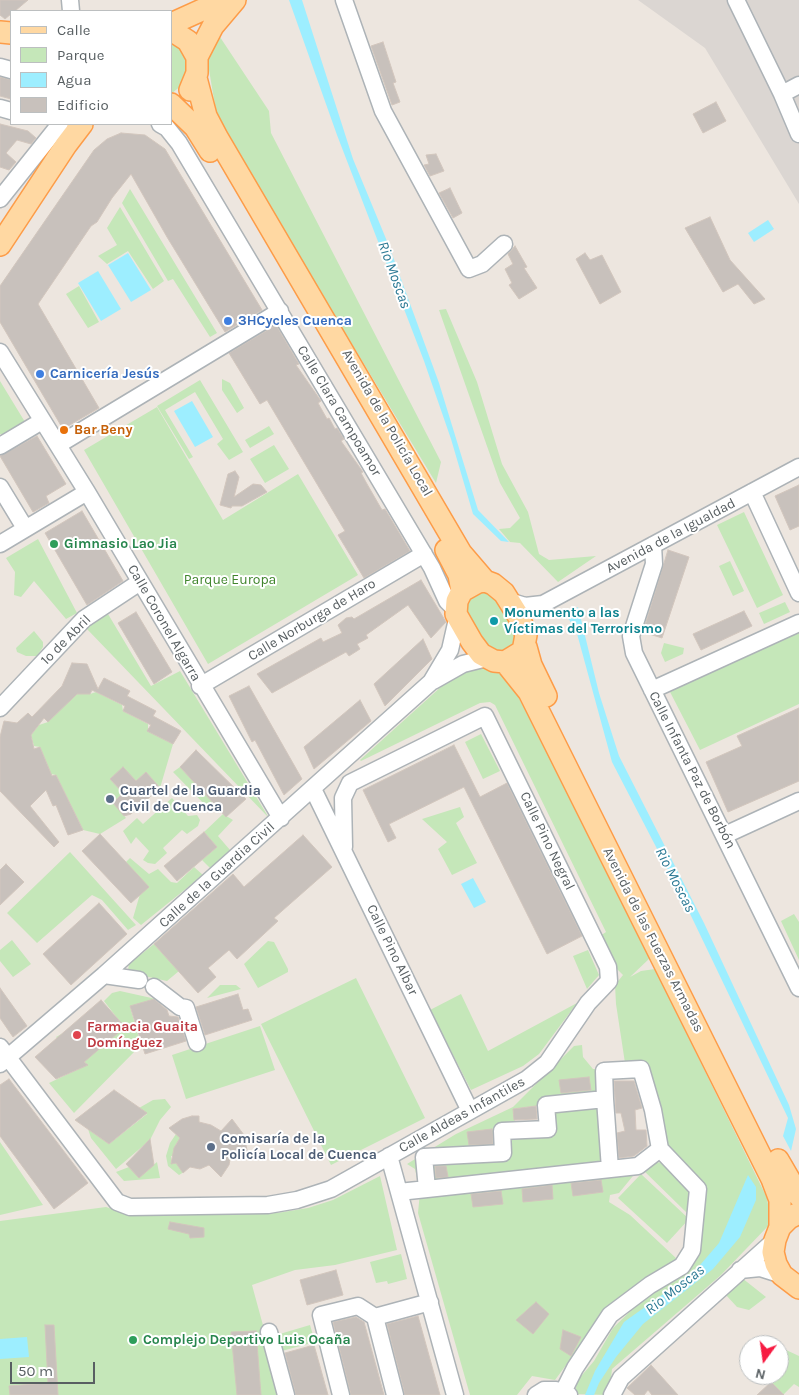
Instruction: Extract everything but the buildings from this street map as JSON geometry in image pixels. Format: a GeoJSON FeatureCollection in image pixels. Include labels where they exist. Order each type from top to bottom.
{"type":"FeatureCollection","features":[{"type":"Feature","properties":{"kind":"main road"},"geometry":{"type":"LineString","coordinates":[[172,24],[224,0]]}},
{"type":"Feature","properties":{"kind":"main road"},"geometry":{"type":"LineString","coordinates":[[172,103],[188,92],[213,26],[235,0]]}},
{"type":"Feature","properties":{"kind":"main road"},"geometry":{"type":"LineString","coordinates":[[172,31],[188,41],[196,67]]}},
{"type":"Feature","properties":{"kind":"main road","name":"Avenida de la Policía Local"},"geometry":{"type":"LineString","coordinates":[[196,67],[206,116],[217,137],[461,553],[484,581]]}},
{"type":"Feature","properties":{"kind":"main road","name":"Avenida de la Policía Local"},"geometry":{"type":"LineString","coordinates":[[172,105],[196,127],[449,554],[459,575],[458,606]]}},
{"type":"Feature","properties":{"kind":"main road"},"geometry":{"type":"LineString","coordinates":[[2,234],[81,125]]}},
{"type":"Feature","properties":{"kind":"main road"},"geometry":{"type":"LineString","coordinates":[[51,169],[97,125]]}},
{"type":"Feature","properties":{"kind":"main road"},"geometry":{"type":"LineString","coordinates":[[484,581],[499,588],[509,600],[519,617],[526,641],[519,655],[496,660],[472,642],[458,606],[472,584],[484,581]]}},
{"type":"Feature","properties":{"kind":"main road","name":"Avenida de las Fuerzas Armadas"},"geometry":{"type":"LineString","coordinates":[[526,641],[534,672],[772,1149],[799,1196]]}},
{"type":"Feature","properties":{"kind":"main road","name":"Avenida de las Fuerzas Armadas"},"geometry":{"type":"LineString","coordinates":[[496,660],[529,692],[772,1179],[780,1200],[778,1234],[774,1258],[782,1275]]}},
{"type":"Feature","properties":{"kind":"main road"},"geometry":{"type":"LineString","coordinates":[[778,1234],[789,1218],[799,1213]]}},
{"type":"Feature","properties":{"kind":"main road"},"geometry":{"type":"LineString","coordinates":[[782,1275],[799,1288]]}},
{"type":"Feature","properties":{"kind":"street"},"geometry":{"type":"LineString","coordinates":[[344,0],[383,111],[468,270],[482,264],[504,244]]}},
{"type":"Feature","properties":{"kind":"street"},"geometry":{"type":"LineString","coordinates":[[736,0],[782,94],[799,134]]}},
{"type":"Feature","properties":{"kind":"street"},"geometry":{"type":"LineString","coordinates":[[782,94],[799,85]]}},
{"type":"Feature","properties":{"kind":"street"},"geometry":{"type":"LineString","coordinates":[[0,198],[6,183],[59,125]]}},
{"type":"Feature","properties":{"kind":"street","name":"Calle Clara Campoamor"},"geometry":{"type":"LineString","coordinates":[[161,125],[176,138],[424,554],[448,602],[458,606]]}},
{"type":"Feature","properties":{"kind":"street"},"geometry":{"type":"LineString","coordinates":[[205,188],[205,157],[208,148]]}},
{"type":"Feature","properties":{"kind":"street"},"geometry":{"type":"LineString","coordinates":[[58,445],[280,311]]}},
{"type":"Feature","properties":{"kind":"street","name":"Calle Coronel Algarra"},"geometry":{"type":"LineString","coordinates":[[0,352],[87,492],[200,686],[281,818]]}},
{"type":"Feature","properties":{"kind":"street"},"geometry":{"type":"LineString","coordinates":[[0,446],[42,421]]}},
{"type":"Feature","properties":{"kind":"street","name":"Avenida de la Igualdad"},"geometry":{"type":"LineString","coordinates":[[509,600],[525,606],[543,604],[799,467]]}},
{"type":"Feature","properties":{"kind":"street"},"geometry":{"type":"LineString","coordinates":[[0,487],[26,528]]}},
{"type":"Feature","properties":{"kind":"street"},"geometry":{"type":"LineString","coordinates":[[0,544],[87,492]]}},
{"type":"Feature","properties":{"kind":"street"},"geometry":{"type":"LineString","coordinates":[[752,492],[799,593]]}},
{"type":"Feature","properties":{"kind":"street","name":"Calle Infanta Paz de Borbón"},"geometry":{"type":"LineString","coordinates":[[653,546],[654,564],[631,642],[634,654],[799,988]]}},
{"type":"Feature","properties":{"kind":"street","name":"Calle Norburga de Haro"},"geometry":{"type":"LineString","coordinates":[[200,686],[424,554]]}},
{"type":"Feature","properties":{"kind":"street","name":"1º de Abril"},"geometry":{"type":"LineString","coordinates":[[0,708],[84,618],[140,582]]}},
{"type":"Feature","properties":{"kind":"street","name":"Avenida de la Igualdad"},"geometry":{"type":"LineString","coordinates":[[526,641],[532,617],[543,604]]}},
{"type":"Feature","properties":{"kind":"street","name":"Calle de la Guardia Civil"},"geometry":{"type":"LineString","coordinates":[[430,682],[450,650],[458,606]]}},
{"type":"Feature","properties":{"kind":"street"},"geometry":{"type":"LineString","coordinates":[[652,690],[799,623]]}},
{"type":"Feature","properties":{"kind":"street","name":"Calle de la Guardia Civil"},"geometry":{"type":"LineString","coordinates":[[3,1056],[104,975],[314,789],[430,682],[463,664],[496,660]]}},
{"type":"Feature","properties":{"kind":"street","name":"Calle Pino Negral"},"geometry":{"type":"LineString","coordinates":[[350,784],[485,716],[608,967]]}},
{"type":"Feature","properties":{"kind":"street"},"geometry":{"type":"LineString","coordinates":[[338,767],[350,784],[343,798],[344,851]]}},
{"type":"Feature","properties":{"kind":"street","name":"Calle Pino Albar"},"geometry":{"type":"LineString","coordinates":[[314,789],[470,1111]]}},
{"type":"Feature","properties":{"kind":"street"},"geometry":{"type":"LineString","coordinates":[[724,835],[799,801]]}},
{"type":"Feature","properties":{"kind":"street","name":"Calle Aldeas Infantiles"},"geometry":{"type":"LineString","coordinates":[[3,1056],[117,1202],[130,1206],[268,1204],[297,1200],[331,1189],[527,1079],[547,1063],[588,1003],[609,981],[608,967]]}},
{"type":"Feature","properties":{"kind":"street"},"geometry":{"type":"LineString","coordinates":[[104,975],[147,984],[180,1007],[186,1008],[197,1043]]}},
{"type":"Feature","properties":{"kind":"street"},"geometry":{"type":"LineString","coordinates":[[540,1393],[566,1394],[575,1368],[610,1314],[638,1293],[682,1266],[692,1250],[698,1189],[660,1148],[653,1110],[641,1069],[604,1072],[610,1169]]}},
{"type":"Feature","properties":{"kind":"street"},"geometry":{"type":"LineString","coordinates":[[506,1180],[502,1153],[502,1131],[548,1129],[546,1105],[606,1099]]}},
{"type":"Feature","properties":{"kind":"street"},"geometry":{"type":"LineString","coordinates":[[399,1192],[638,1166],[660,1148]]}},
{"type":"Feature","properties":{"kind":"street"},"geometry":{"type":"LineString","coordinates":[[427,1189],[424,1157],[502,1153]]}},
{"type":"Feature","properties":{"kind":"street"},"geometry":{"type":"LineString","coordinates":[[390,1156],[455,1395]]}},
{"type":"Feature","properties":{"kind":"street"},"geometry":{"type":"LineString","coordinates":[[612,1395],[622,1378],[778,1234]]}},
{"type":"Feature","properties":{"kind":"street"},"geometry":{"type":"LineString","coordinates":[[740,1270],[760,1268],[782,1275]]}},
{"type":"Feature","properties":{"kind":"street"},"geometry":{"type":"LineString","coordinates":[[376,1317],[430,1302]]}},
{"type":"Feature","properties":{"kind":"street"},"geometry":{"type":"LineString","coordinates":[[340,1395],[321,1315],[358,1306],[376,1317],[395,1395]]}},
{"type":"Feature","properties":{"kind":"street"},"geometry":{"type":"LineString","coordinates":[[269,1332],[286,1395]]}},
{"type":"Feature","properties":{"kind":"shaded area"},"geometry":{"type":"Polygon","coordinates":[[[638,0],[799,0],[799,204],[705,48],[638,0]]]}},
{"type":"Feature","properties":{"kind":"green space"},"geometry":{"type":"Polygon","coordinates":[[[218,34],[269,111],[271,133],[441,462],[436,483],[226,136],[216,111],[208,64],[210,46],[218,34]]]}},
{"type":"Feature","properties":{"kind":"green space"},"geometry":{"type":"Polygon","coordinates":[[[172,41],[186,56],[188,66],[182,85],[172,93],[172,41]]]}},
{"type":"Feature","properties":{"kind":"green space"},"geometry":{"type":"Polygon","coordinates":[[[130,189],[217,333],[210,337],[173,279],[168,281],[122,203],[130,189]]]}},
{"type":"Feature","properties":{"kind":"green space"},"geometry":{"type":"Polygon","coordinates":[[[120,207],[164,281],[153,289],[128,251],[107,264],[98,256],[117,245],[107,228],[120,207]]]}},
{"type":"Feature","properties":{"kind":"green space"},"geometry":{"type":"Polygon","coordinates":[[[79,286],[99,322],[88,328],[66,294],[79,286]]]}},
{"type":"Feature","properties":{"kind":"green space"},"geometry":{"type":"Polygon","coordinates":[[[446,309],[477,382],[502,464],[528,512],[539,554],[549,560],[596,556],[558,582],[520,543],[510,542],[499,529],[510,528],[520,518],[500,483],[439,310],[446,309]]]}},
{"type":"Feature","properties":{"kind":"green space"},"geometry":{"type":"Polygon","coordinates":[[[222,379],[230,383],[244,408],[237,413],[222,390],[222,379]]]}},
{"type":"Feature","properties":{"kind":"green space"},"geometry":{"type":"Polygon","coordinates":[[[200,380],[243,452],[229,460],[217,444],[223,439],[195,392],[165,410],[193,457],[189,459],[157,406],[200,380]]]}},
{"type":"Feature","properties":{"kind":"green space"},"geometry":{"type":"Polygon","coordinates":[[[0,381],[25,422],[6,435],[0,434],[0,381]]]}},
{"type":"Feature","properties":{"kind":"green space","name":"Parque Europa"},"geometry":{"type":"Polygon","coordinates":[[[157,407],[223,520],[298,474],[358,575],[208,664],[84,450],[157,407]]]}},
{"type":"Feature","properties":{"kind":"green space"},"geometry":{"type":"Polygon","coordinates":[[[269,426],[274,434],[250,448],[245,440],[269,426]]]}},
{"type":"Feature","properties":{"kind":"green space"},"geometry":{"type":"Polygon","coordinates":[[[274,445],[289,469],[265,483],[250,459],[274,445]]]}},
{"type":"Feature","properties":{"kind":"green space"},"geometry":{"type":"Polygon","coordinates":[[[744,512],[783,595],[757,608],[717,525],[744,512]]]}},
{"type":"Feature","properties":{"kind":"green space"},"geometry":{"type":"Polygon","coordinates":[[[38,539],[77,613],[66,619],[34,581],[21,597],[14,595],[15,572],[6,558],[38,539]]]}},
{"type":"Feature","properties":{"kind":"green space"},"geometry":{"type":"Polygon","coordinates":[[[730,561],[744,591],[733,596],[719,566],[730,561]]]}},
{"type":"Feature","properties":{"kind":"green space"},"geometry":{"type":"Polygon","coordinates":[[[481,588],[504,600],[518,644],[502,653],[489,648],[467,611],[467,600],[481,588]]]}},
{"type":"Feature","properties":{"kind":"green space"},"geometry":{"type":"Polygon","coordinates":[[[785,602],[790,612],[764,624],[759,613],[785,602]]]}},
{"type":"Feature","properties":{"kind":"green space"},"geometry":{"type":"Polygon","coordinates":[[[108,614],[151,686],[180,671],[269,818],[86,628],[108,614]]]}},
{"type":"Feature","properties":{"kind":"green space"},"geometry":{"type":"Polygon","coordinates":[[[799,629],[799,704],[700,750],[669,690],[799,629]]]}},
{"type":"Feature","properties":{"kind":"green space"},"geometry":{"type":"Polygon","coordinates":[[[34,631],[43,642],[43,647],[37,656],[26,656],[17,652],[16,648],[34,631]]]}},
{"type":"Feature","properties":{"kind":"green space"},"geometry":{"type":"Polygon","coordinates":[[[664,643],[684,648],[683,654],[665,662],[661,653],[664,643]]]}},
{"type":"Feature","properties":{"kind":"green space"},"geometry":{"type":"Polygon","coordinates":[[[476,666],[492,668],[504,677],[512,686],[529,716],[650,958],[630,977],[641,971],[655,969],[767,1198],[771,1223],[721,1275],[612,1369],[609,1395],[575,1394],[577,1381],[594,1361],[613,1328],[645,1297],[690,1269],[696,1260],[705,1185],[678,1157],[666,1148],[663,1113],[649,1080],[625,1063],[615,985],[623,975],[615,967],[600,936],[606,932],[495,705],[490,702],[480,703],[360,760],[453,676],[476,666]]]}},
{"type":"Feature","properties":{"kind":"green space"},"geometry":{"type":"Polygon","coordinates":[[[96,692],[122,705],[123,711],[148,724],[148,731],[173,744],[160,788],[146,772],[136,781],[123,768],[110,779],[123,793],[113,803],[126,818],[100,834],[83,830],[56,775],[51,774],[40,747],[34,746],[31,735],[39,725],[48,722],[68,702],[72,693],[90,694],[96,692]]]}},
{"type":"Feature","properties":{"kind":"green space"},"geometry":{"type":"Polygon","coordinates":[[[481,734],[500,771],[483,779],[465,742],[481,734]]]}},
{"type":"Feature","properties":{"kind":"green space"},"geometry":{"type":"Polygon","coordinates":[[[180,767],[214,804],[209,809],[173,772],[180,767]]]}},
{"type":"Feature","properties":{"kind":"green space"},"geometry":{"type":"Polygon","coordinates":[[[172,798],[188,816],[197,815],[200,820],[198,826],[187,834],[182,830],[163,848],[167,853],[155,864],[148,863],[143,860],[149,851],[136,837],[131,844],[123,831],[137,818],[143,824],[172,798]]]}},
{"type":"Feature","properties":{"kind":"green space"},"geometry":{"type":"Polygon","coordinates":[[[460,807],[464,817],[456,823],[477,863],[452,875],[438,849],[447,842],[422,819],[460,807]]]}},
{"type":"Feature","properties":{"kind":"green space"},"geometry":{"type":"Polygon","coordinates":[[[223,814],[233,820],[218,836],[230,850],[210,868],[202,860],[217,847],[204,832],[223,814]]]}},
{"type":"Feature","properties":{"kind":"green space"},"geometry":{"type":"Polygon","coordinates":[[[70,852],[136,925],[128,930],[102,900],[92,895],[37,943],[7,913],[70,852]]]}},
{"type":"Feature","properties":{"kind":"green space"},"geometry":{"type":"Polygon","coordinates":[[[130,858],[149,874],[158,869],[171,882],[177,883],[194,867],[203,875],[141,925],[133,918],[140,894],[126,862],[130,858]]]}},
{"type":"Feature","properties":{"kind":"green space"},"geometry":{"type":"Polygon","coordinates":[[[794,914],[799,922],[799,960],[781,921],[794,914]]]}},
{"type":"Feature","properties":{"kind":"green space"},"geometry":{"type":"Polygon","coordinates":[[[12,940],[31,964],[13,977],[0,961],[0,950],[12,940]]]}},
{"type":"Feature","properties":{"kind":"green space"},"geometry":{"type":"Polygon","coordinates":[[[268,941],[274,942],[288,972],[258,988],[244,964],[268,941]]]}},
{"type":"Feature","properties":{"kind":"green space"},"geometry":{"type":"Polygon","coordinates":[[[154,944],[179,971],[167,981],[130,973],[128,970],[129,964],[154,944]]]}},
{"type":"Feature","properties":{"kind":"green space"},"geometry":{"type":"Polygon","coordinates":[[[588,950],[599,975],[587,989],[573,956],[588,950]]]}},
{"type":"Feature","properties":{"kind":"green space"},"geometry":{"type":"Polygon","coordinates":[[[356,978],[425,1118],[331,1165],[261,1024],[356,978]]]}},
{"type":"Feature","properties":{"kind":"green space"},"geometry":{"type":"Polygon","coordinates":[[[220,985],[236,985],[241,989],[207,998],[220,985]]]}},
{"type":"Feature","properties":{"kind":"green space"},"geometry":{"type":"Polygon","coordinates":[[[120,991],[156,999],[130,1007],[139,1038],[137,1049],[74,1113],[49,1083],[87,1065],[71,1046],[67,1050],[56,1037],[67,1031],[124,1027],[104,1001],[112,993],[120,991]]]}},
{"type":"Feature","properties":{"kind":"green space"},"geometry":{"type":"Polygon","coordinates":[[[461,994],[488,1051],[577,1003],[539,1054],[523,1066],[471,1090],[430,1010],[461,994]]]}},
{"type":"Feature","properties":{"kind":"green space"},"geometry":{"type":"Polygon","coordinates":[[[260,1026],[275,1070],[186,1099],[172,1055],[260,1026]]]}},
{"type":"Feature","properties":{"kind":"green space"},"geometry":{"type":"Polygon","coordinates":[[[582,1045],[583,1057],[593,1069],[600,1069],[605,1099],[609,1162],[637,1171],[619,1193],[610,1195],[609,1202],[630,1215],[677,1259],[592,1330],[555,1380],[532,1376],[517,1395],[470,1395],[418,1213],[420,1192],[415,1169],[407,1164],[456,1134],[513,1107],[574,1046],[582,1045]],[[543,1105],[514,1109],[515,1128],[548,1127],[543,1105]]]}},
{"type":"Feature","properties":{"kind":"green space"},"geometry":{"type":"Polygon","coordinates":[[[165,1099],[171,1107],[160,1120],[150,1140],[116,1169],[91,1138],[88,1129],[109,1144],[147,1114],[139,1108],[153,1100],[165,1099]]]}},
{"type":"Feature","properties":{"kind":"green space"},"geometry":{"type":"Polygon","coordinates":[[[176,1134],[181,1139],[176,1144],[174,1156],[171,1156],[172,1163],[177,1163],[184,1172],[179,1175],[168,1166],[166,1156],[170,1143],[176,1134]]]}},
{"type":"Feature","properties":{"kind":"green space"},"geometry":{"type":"Polygon","coordinates":[[[0,1142],[43,1205],[0,1215],[0,1142]]]}},
{"type":"Feature","properties":{"kind":"green space"},"geometry":{"type":"Polygon","coordinates":[[[157,1162],[160,1178],[124,1181],[116,1172],[129,1167],[139,1177],[157,1162]]]}},
{"type":"Feature","properties":{"kind":"green space"},"geometry":{"type":"Polygon","coordinates":[[[668,1162],[694,1193],[691,1210],[686,1212],[640,1167],[647,1163],[668,1162]]]}},
{"type":"Feature","properties":{"kind":"green space"},"geometry":{"type":"Polygon","coordinates":[[[641,1174],[689,1219],[667,1243],[618,1198],[641,1174]]]}},
{"type":"Feature","properties":{"kind":"green space","name":"Complejo Deportivo Luis Ocaña"},"geometry":{"type":"Polygon","coordinates":[[[380,1176],[397,1250],[335,1265],[295,1270],[252,1285],[282,1395],[0,1395],[0,1221],[106,1207],[135,1216],[277,1213],[308,1208],[333,1200],[380,1176]]]}},
{"type":"Feature","properties":{"kind":"green space"},"geometry":{"type":"Polygon","coordinates":[[[401,1254],[407,1279],[388,1284],[387,1281],[376,1283],[370,1262],[401,1254]]]}},
{"type":"Feature","properties":{"kind":"green space"},"geometry":{"type":"Polygon","coordinates":[[[742,1278],[766,1297],[749,1310],[737,1307],[726,1295],[742,1278]]]}},
{"type":"Feature","properties":{"kind":"green space"},"geometry":{"type":"Polygon","coordinates":[[[310,1325],[315,1342],[278,1352],[273,1336],[310,1325]]]}},
{"type":"Feature","properties":{"kind":"green space"},"geometry":{"type":"Polygon","coordinates":[[[789,1351],[799,1356],[799,1387],[794,1384],[783,1395],[768,1395],[776,1387],[774,1385],[789,1385],[789,1351]]]}},
{"type":"Feature","properties":{"kind":"water","name":"Rio Moscas"},"geometry":{"type":"Polygon","coordinates":[[[289,0],[302,0],[353,159],[389,246],[439,383],[478,510],[509,542],[501,541],[473,514],[451,439],[424,361],[337,135],[289,0]]]}},
{"type":"Feature","properties":{"kind":"water"},"geometry":{"type":"Polygon","coordinates":[[[768,220],[774,229],[754,242],[748,233],[768,220]]]}},
{"type":"Feature","properties":{"kind":"water"},"geometry":{"type":"Polygon","coordinates":[[[128,253],[151,290],[131,302],[108,265],[128,253]]]}},
{"type":"Feature","properties":{"kind":"water"},"geometry":{"type":"Polygon","coordinates":[[[98,271],[121,309],[101,321],[78,283],[98,271]]]}},
{"type":"Feature","properties":{"kind":"water"},"geometry":{"type":"Polygon","coordinates":[[[192,401],[213,437],[195,447],[174,411],[192,401]]]}},
{"type":"Feature","properties":{"kind":"water","name":"Rio Moscas"},"geometry":{"type":"Polygon","coordinates":[[[578,607],[599,693],[619,756],[704,923],[789,1105],[796,1129],[791,1151],[783,1136],[788,1118],[682,897],[612,762],[576,630],[566,615],[578,607]]]}},
{"type":"Feature","properties":{"kind":"water"},"geometry":{"type":"Polygon","coordinates":[[[473,878],[486,902],[474,908],[461,884],[473,878]]]}},
{"type":"Feature","properties":{"kind":"water","name":"Rio Moscas"},"geometry":{"type":"Polygon","coordinates":[[[748,1175],[756,1187],[756,1200],[740,1237],[713,1269],[643,1324],[616,1357],[599,1383],[594,1395],[585,1395],[595,1371],[624,1322],[694,1272],[719,1243],[748,1175]]]}},
{"type":"Feature","properties":{"kind":"water"},"geometry":{"type":"Polygon","coordinates":[[[27,1337],[29,1357],[0,1359],[0,1339],[27,1337]]]}},
{"type":"Feature","properties":{"kind":"place","name":"3HCycles Cuenca"},"geometry":{"type":"Point","coordinates":[228,321]}},
{"type":"Feature","properties":{"kind":"place","name":"Carnicería Jesús"},"geometry":{"type":"Point","coordinates":[40,374]}},
{"type":"Feature","properties":{"kind":"place","name":"Bar Beny"},"geometry":{"type":"Point","coordinates":[64,430]}},
{"type":"Feature","properties":{"kind":"place","name":"Gimnasio Lao Jia"},"geometry":{"type":"Point","coordinates":[54,544]}},
{"type":"Feature","properties":{"kind":"place","name":"Monumento a las Víctimas del Terrorismo"},"geometry":{"type":"Point","coordinates":[494,621]}},
{"type":"Feature","properties":{"kind":"place","name":"Cuartel de la Guardia Civil de Cuenca"},"geometry":{"type":"Point","coordinates":[110,799]}},
{"type":"Feature","properties":{"kind":"place","name":"Farmacia Guaita Domínguez"},"geometry":{"type":"Point","coordinates":[77,1035]}},
{"type":"Feature","properties":{"kind":"place","name":"Comisaría de la Policía Local de Cuenca"},"geometry":{"type":"Point","coordinates":[211,1147]}},
{"type":"Feature","properties":{"kind":"place","name":"Complejo Deportivo Luis Ocaña"},"geometry":{"type":"Point","coordinates":[133,1340]}}]}
